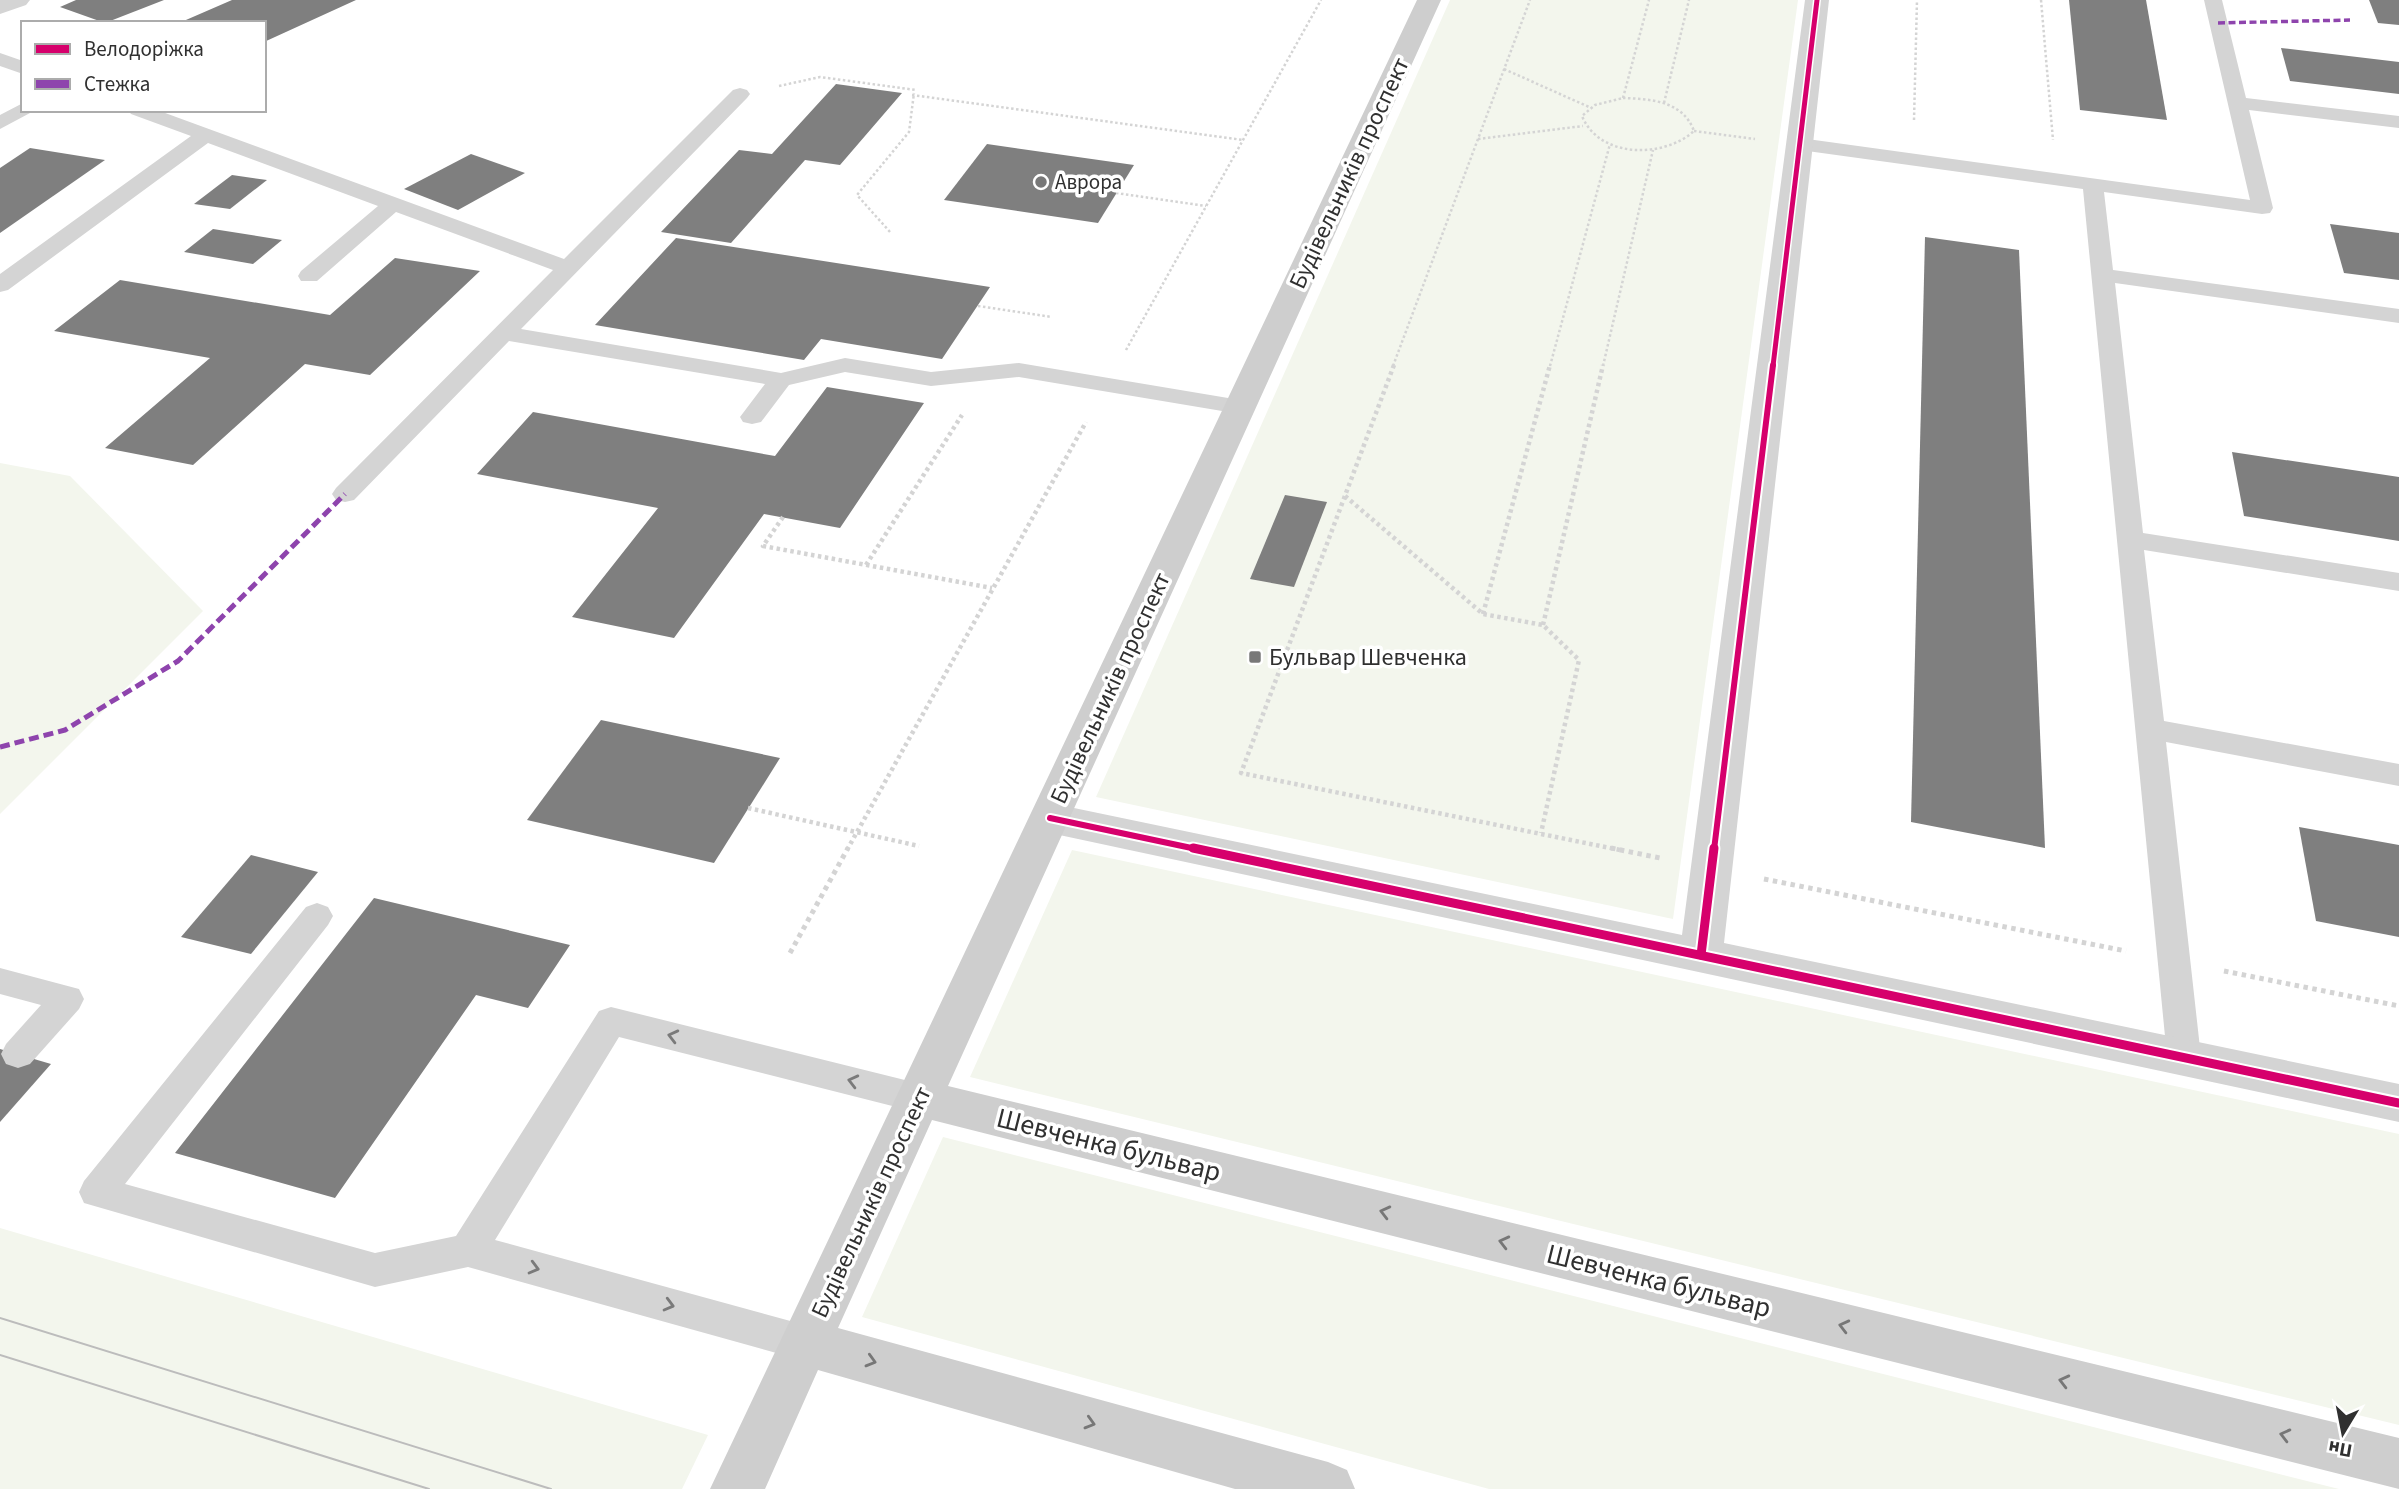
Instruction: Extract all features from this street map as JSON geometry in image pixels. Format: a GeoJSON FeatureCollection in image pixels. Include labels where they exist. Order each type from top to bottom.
{"type":"FeatureCollection","features":[{"type":"Feature","properties":{"kind":"main road","name":"Будівельників проспект"},"geometry":{"type":"LineString","coordinates":[[737,1489],[1429,0]]}},
{"type":"Feature","properties":{"kind":"main road","name":"Шевченка бульвар"},"geometry":{"type":"LineString","coordinates":[[920,1098],[2399,1464]]}},
{"type":"Feature","properties":{"kind":"main road"},"geometry":{"type":"LineString","coordinates":[[805,1343],[1328,1489]]}},
{"type":"Feature","properties":{"kind":"street"},"geometry":{"type":"LineString","coordinates":[[0,7],[18,0]]}},
{"type":"Feature","properties":{"kind":"street"},"geometry":{"type":"LineString","coordinates":[[1701,956],[1817,0]]}},
{"type":"Feature","properties":{"kind":"street"},"geometry":{"type":"LineString","coordinates":[[1050,818],[2399,1103]]}},
{"type":"Feature","properties":{"kind":"lane"},"geometry":{"type":"LineString","coordinates":[[1800,144],[2262,208],[2213,0]]}},
{"type":"Feature","properties":{"kind":"lane"},"geometry":{"type":"LineString","coordinates":[[0,60],[21,67]]}},
{"type":"Feature","properties":{"kind":"lane"},"geometry":{"type":"LineString","coordinates":[[345,494],[740,94]]}},
{"type":"Feature","properties":{"kind":"lane"},"geometry":{"type":"LineString","coordinates":[[2237,103],[2399,122]]}},
{"type":"Feature","properties":{"kind":"lane"},"geometry":{"type":"LineString","coordinates":[[0,123],[21,110]]}},
{"type":"Feature","properties":{"kind":"lane"},"geometry":{"type":"LineString","coordinates":[[143,112],[568,268]]}},
{"type":"Feature","properties":{"kind":"lane"},"geometry":{"type":"LineString","coordinates":[[0,285],[206,135]]}},
{"type":"Feature","properties":{"kind":"lane"},"geometry":{"type":"LineString","coordinates":[[2093,184],[2184,1057]]}},
{"type":"Feature","properties":{"kind":"lane"},"geometry":{"type":"LineString","coordinates":[[309,276],[393,204]]}},
{"type":"Feature","properties":{"kind":"lane"},"geometry":{"type":"LineString","coordinates":[[2102,275],[2399,316]]}},
{"type":"Feature","properties":{"kind":"lane"},"geometry":{"type":"LineString","coordinates":[[503,333],[781,380],[845,365],[931,379],[1019,370],[1240,407]]}},
{"type":"Feature","properties":{"kind":"lane"},"geometry":{"type":"LineString","coordinates":[[752,417],[781,380]]}},
{"type":"Feature","properties":{"kind":"lane"},"geometry":{"type":"LineString","coordinates":[[2130,539],[2399,582]]}},
{"type":"Feature","properties":{"kind":"lane"},"geometry":{"type":"LineString","coordinates":[[2150,729],[2399,775]]}},
{"type":"Feature","properties":{"kind":"lane"},"geometry":{"type":"LineString","coordinates":[[317,916],[97,1192],[375,1270],[468,1250],[805,1343]]}},
{"type":"Feature","properties":{"kind":"lane"},"geometry":{"type":"LineString","coordinates":[[0,981],[67,999],[18,1054]]}},
{"type":"Feature","properties":{"kind":"lane"},"geometry":{"type":"LineString","coordinates":[[468,1250],[611,1021],[920,1098]]}},
{"type":"Feature","properties":{"kind":"path"},"geometry":{"type":"LineString","coordinates":[[1530,0],[1241,773],[2399,1006]]}},
{"type":"Feature","properties":{"kind":"path"},"geometry":{"type":"LineString","coordinates":[[1623,98],[1649,0]]}},
{"type":"Feature","properties":{"kind":"path"},"geometry":{"type":"LineString","coordinates":[[1664,103],[1689,0]]}},
{"type":"Feature","properties":{"kind":"path"},"geometry":{"type":"LineString","coordinates":[[1912,160],[1917,0]]}},
{"type":"Feature","properties":{"kind":"path"},"geometry":{"type":"LineString","coordinates":[[2041,0],[2056,179]]}},
{"type":"Feature","properties":{"kind":"path"},"geometry":{"type":"LineString","coordinates":[[1504,69],[1589,107]]}},
{"type":"Feature","properties":{"kind":"path"},"geometry":{"type":"LineString","coordinates":[[820,77],[916,90],[912,95],[909,132],[858,195],[890,232]]}},
{"type":"Feature","properties":{"kind":"path"},"geometry":{"type":"LineString","coordinates":[[912,95],[1243,140]]}},
{"type":"Feature","properties":{"kind":"path"},"geometry":{"type":"LineString","coordinates":[[1623,98],[1664,103],[1692,121],[1694,131],[1688,140],[1673,147],[1631,149],[1593,136],[1583,126],[1582,116],[1589,107],[1623,98]]}},
{"type":"Feature","properties":{"kind":"path"},"geometry":{"type":"LineString","coordinates":[[1478,139],[1583,126]]}},
{"type":"Feature","properties":{"kind":"path"},"geometry":{"type":"LineString","coordinates":[[1694,131],[1800,144]]}},
{"type":"Feature","properties":{"kind":"path"},"geometry":{"type":"LineString","coordinates":[[1483,614],[1610,144]]}},
{"type":"Feature","properties":{"kind":"path"},"geometry":{"type":"LineString","coordinates":[[1543,625],[1653,150]]}},
{"type":"Feature","properties":{"kind":"path"},"geometry":{"type":"LineString","coordinates":[[1116,193],[1206,206]]}},
{"type":"Feature","properties":{"kind":"path"},"geometry":{"type":"LineString","coordinates":[[978,306],[1052,317]]}},
{"type":"Feature","properties":{"kind":"path"},"geometry":{"type":"LineString","coordinates":[[866,565],[988,373]]}},
{"type":"Feature","properties":{"kind":"path"},"geometry":{"type":"LineString","coordinates":[[1345,496],[1483,614],[1543,625],[1579,660],[1541,833]]}},
{"type":"Feature","properties":{"kind":"path"},"geometry":{"type":"LineString","coordinates":[[783,517],[763,546],[993,589]]}},
{"type":"Feature","properties":{"kind":"path"},"geometry":{"type":"LineString","coordinates":[[790,953],[925,709]]}},
{"type":"Feature","properties":{"kind":"path"},"geometry":{"type":"LineString","coordinates":[[748,808],[919,846]]}},
{"type":"Feature","properties":{"kind":"shaded area"},"geometry":{"type":"Polygon","coordinates":[[[1450,0],[1798,0],[1673,919],[1096,797],[1450,0]]]}},
{"type":"Feature","properties":{"kind":"shaded area"},"geometry":{"type":"Polygon","coordinates":[[[0,463],[70,476],[203,611],[0,814],[0,463]]]}},
{"type":"Feature","properties":{"kind":"shaded area"},"geometry":{"type":"Polygon","coordinates":[[[1072,850],[2399,1134],[2399,1425],[970,1077],[1072,850]]]}},
{"type":"Feature","properties":{"kind":"shaded area"},"geometry":{"type":"Polygon","coordinates":[[[943,1137],[2339,1489],[1489,1489],[862,1317],[943,1137]]]}},
{"type":"Feature","properties":{"kind":"shaded area"},"geometry":{"type":"Polygon","coordinates":[[[0,1228],[708,1435],[682,1489],[0,1489],[0,1228]]]}},
{"type":"Feature","properties":{"kind":"building"},"geometry":{"type":"Polygon","coordinates":[[[76,0],[164,0],[110,21],[99,21],[60,7],[76,0]]]}},
{"type":"Feature","properties":{"kind":"building"},"geometry":{"type":"Polygon","coordinates":[[[232,0],[356,0],[266,41],[266,21],[184,21],[232,0]]]}},
{"type":"Feature","properties":{"kind":"building"},"geometry":{"type":"Polygon","coordinates":[[[2069,0],[2146,0],[2167,120],[2080,110],[2069,0]]]}},
{"type":"Feature","properties":{"kind":"building"},"geometry":{"type":"Polygon","coordinates":[[[2369,0],[2399,0],[2399,25],[2378,23],[2369,0]]]}},
{"type":"Feature","properties":{"kind":"building"},"geometry":{"type":"Polygon","coordinates":[[[2281,48],[2399,62],[2399,94],[2290,81],[2281,48]]]}},
{"type":"Feature","properties":{"kind":"building"},"geometry":{"type":"Polygon","coordinates":[[[836,84],[902,93],[840,165],[805,160],[731,243],[661,232],[739,150],[772,154],[836,84]]]}},
{"type":"Feature","properties":{"kind":"building"},"geometry":{"type":"Polygon","coordinates":[[[987,144],[1134,165],[1098,223],[944,200],[987,144]]]}},
{"type":"Feature","properties":{"kind":"building"},"geometry":{"type":"Polygon","coordinates":[[[30,148],[105,160],[0,233],[0,168],[30,148]]]}},
{"type":"Feature","properties":{"kind":"building"},"geometry":{"type":"Polygon","coordinates":[[[471,154],[525,173],[458,210],[404,189],[471,154]]]}},
{"type":"Feature","properties":{"kind":"building"},"geometry":{"type":"Polygon","coordinates":[[[232,175],[267,180],[230,209],[194,204],[232,175]]]}},
{"type":"Feature","properties":{"kind":"building"},"geometry":{"type":"Polygon","coordinates":[[[2330,224],[2399,233],[2399,280],[2344,273],[2330,224]]]}},
{"type":"Feature","properties":{"kind":"building"},"geometry":{"type":"Polygon","coordinates":[[[213,229],[282,240],[253,264],[184,252],[213,229]]]}},
{"type":"Feature","properties":{"kind":"building"},"geometry":{"type":"Polygon","coordinates":[[[1925,237],[2019,250],[2045,848],[1911,822],[1925,237]]]}},
{"type":"Feature","properties":{"kind":"building"},"geometry":{"type":"Polygon","coordinates":[[[676,238],[990,287],[942,359],[821,339],[804,360],[595,325],[676,238]]]}},
{"type":"Feature","properties":{"kind":"building"},"geometry":{"type":"Polygon","coordinates":[[[395,258],[480,271],[370,375],[305,364],[193,465],[105,448],[210,358],[54,331],[120,280],[330,315],[395,258]]]}},
{"type":"Feature","properties":{"kind":"building"},"geometry":{"type":"Polygon","coordinates":[[[827,387],[924,403],[840,528],[764,514],[674,638],[572,617],[658,508],[477,474],[533,412],[775,456],[827,387]]]}},
{"type":"Feature","properties":{"kind":"building"},"geometry":{"type":"Polygon","coordinates":[[[2232,452],[2399,477],[2399,541],[2244,516],[2232,452]]]}},
{"type":"Feature","properties":{"kind":"building"},"geometry":{"type":"Polygon","coordinates":[[[1285,495],[1327,502],[1294,587],[1250,579],[1285,495]]]}},
{"type":"Feature","properties":{"kind":"building"},"geometry":{"type":"Polygon","coordinates":[[[601,720],[780,758],[714,863],[527,820],[601,720]]]}},
{"type":"Feature","properties":{"kind":"building"},"geometry":{"type":"Polygon","coordinates":[[[2299,827],[2399,845],[2399,937],[2316,921],[2299,827]]]}},
{"type":"Feature","properties":{"kind":"building"},"geometry":{"type":"Polygon","coordinates":[[[251,855],[318,872],[251,954],[181,937],[251,855]]]}},
{"type":"Feature","properties":{"kind":"building"},"geometry":{"type":"Polygon","coordinates":[[[374,898],[570,945],[528,1008],[476,995],[335,1198],[175,1153],[374,898]]]}},
{"type":"Feature","properties":{"kind":"building"},"geometry":{"type":"Polygon","coordinates":[[[0,1049],[51,1064],[0,1122],[0,1049]]]}},
{"type":"Feature","properties":{"kind":"tram line"},"geometry":{"type":"LineString","coordinates":[[0,1318],[551,1489]]}},
{"type":"Feature","properties":{"kind":"tram line"},"geometry":{"type":"LineString","coordinates":[[0,1355],[429,1489]]}},
{"type":"Feature","properties":{"kind":"marked path"},"geometry":{"type":"LineString","coordinates":[[2218,23],[2350,20]]}},
{"type":"Feature","properties":{"kind":"marked path"},"geometry":{"type":"LineString","coordinates":[[0,747],[65,730],[178,661],[345,494]]}},
{"type":"Feature","properties":{"kind":"cycle path"},"geometry":{"type":"LineString","coordinates":[[1701,955],[1817,0]]}},
{"type":"Feature","properties":{"kind":"cycle path"},"geometry":{"type":"LineString","coordinates":[[1050,818],[2399,1103]]}},
{"type":"Feature","properties":{"kind":"place","name":"Аврора"},"geometry":{"type":"Point","coordinates":[1041,182]}},
{"type":"Feature","properties":{"kind":"place","name":"Бульвар Шевченка"},"geometry":{"type":"Point","coordinates":[1255,657]}}]}
